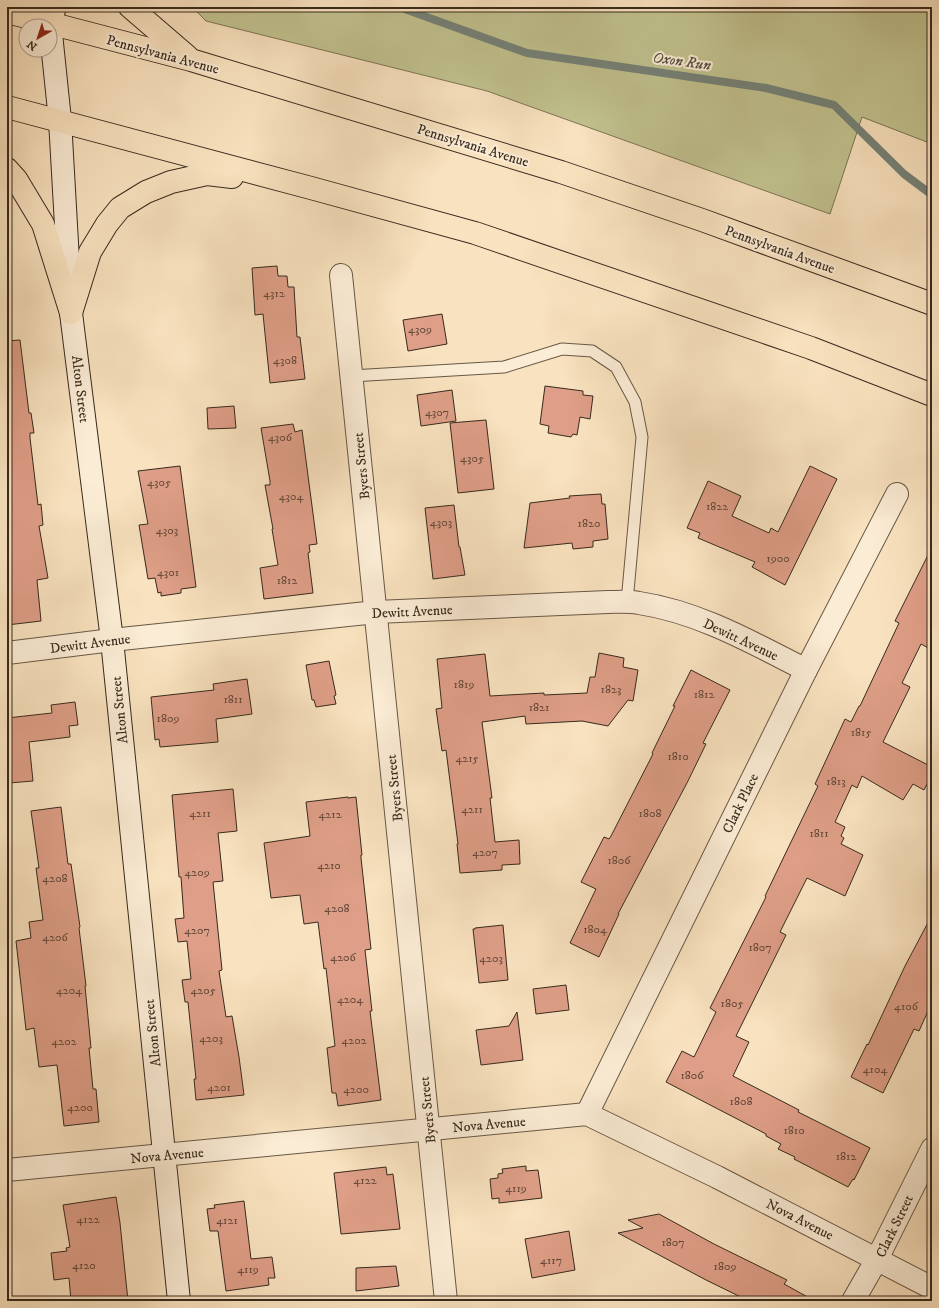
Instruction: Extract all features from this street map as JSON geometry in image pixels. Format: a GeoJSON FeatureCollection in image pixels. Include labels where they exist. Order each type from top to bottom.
{"type":"FeatureCollection","features":[{"type":"Feature","properties":{"kind":"highway"},"geometry":{"type":"LineString","coordinates":[[130,7],[190,60]]}},
{"type":"Feature","properties":{"kind":"highway","name":"Pennsylvania Avenue"},"geometry":{"type":"LineString","coordinates":[[7,12],[52,15],[190,60],[561,172],[702,220],[932,304]]}},
{"type":"Feature","properties":{"kind":"highway"},"geometry":{"type":"LineString","coordinates":[[7,107],[60,120],[475,233],[810,348],[932,395]]}},
{"type":"Feature","properties":{"kind":"highway"},"geometry":{"type":"LineString","coordinates":[[7,169],[20,184],[43,224],[71,313]]}},
{"type":"Feature","properties":{"kind":"highway"},"geometry":{"type":"LineString","coordinates":[[71,313],[90,252],[107,224],[120,208],[146,192],[171,182],[207,174],[311,188]]}},
{"type":"Feature","properties":{"kind":"street","name":"Alton Street"},"geometry":{"type":"LineString","coordinates":[[52,15],[60,120],[71,313],[112,640],[179,1301]]}},
{"type":"Feature","properties":{"kind":"street","name":"Byers Street"},"geometry":{"type":"LineString","coordinates":[[341,275],[446,1301]]}},
{"type":"Feature","properties":{"kind":"street","name":"Clark Place"},"geometry":{"type":"LineString","coordinates":[[587,1114],[806,670],[897,494]]}},
{"type":"Feature","properties":{"kind":"street","name":"Dewitt Avenue"},"geometry":{"type":"LineString","coordinates":[[7,653],[112,640],[376,612],[638,602],[690,615],[715,625],[806,670]]}},
{"type":"Feature","properties":{"kind":"street","name":"Nova Avenue"},"geometry":{"type":"LineString","coordinates":[[7,1170],[587,1114],[718,1176],[932,1288]]}},
{"type":"Feature","properties":{"kind":"street","name":"Clark Street"},"geometry":{"type":"LineString","coordinates":[[853,1301],[877,1259],[932,1149]]}},
{"type":"Feature","properties":{"kind":"lane"},"geometry":{"type":"LineString","coordinates":[[351,376],[504,367],[562,349],[592,351],[616,367],[636,402],[642,437],[627,602]]}},
{"type":"Feature","properties":{"kind":"green space"},"geometry":{"type":"Polygon","coordinates":[[[192,7],[932,7],[932,144],[862,117],[830,214],[487,91],[206,21],[192,7]]]}},
{"type":"Feature","properties":{"kind":"building"},"geometry":{"type":"Polygon","coordinates":[[[277,266],[278,276],[287,276],[288,287],[294,287],[297,337],[300,337],[305,379],[270,383],[263,314],[255,315],[252,268],[277,266]]]}},
{"type":"Feature","properties":{"kind":"building"},"geometry":{"type":"Polygon","coordinates":[[[442,314],[447,344],[408,351],[403,320],[442,314]]]}},
{"type":"Feature","properties":{"kind":"building"},"geometry":{"type":"Polygon","coordinates":[[[20,340],[29,413],[31,413],[34,433],[30,433],[30,438],[38,505],[41,504],[43,525],[39,526],[48,578],[37,580],[41,621],[7,625],[7,341],[20,340]]]}},
{"type":"Feature","properties":{"kind":"building"},"geometry":{"type":"Polygon","coordinates":[[[545,386],[583,391],[583,395],[593,396],[590,419],[580,417],[577,435],[573,434],[571,437],[548,433],[549,426],[540,424],[545,386]]]}},
{"type":"Feature","properties":{"kind":"building"},"geometry":{"type":"Polygon","coordinates":[[[452,390],[456,421],[421,426],[417,395],[452,390]]]}},
{"type":"Feature","properties":{"kind":"building"},"geometry":{"type":"Polygon","coordinates":[[[234,406],[236,428],[208,429],[207,408],[234,406]]]}},
{"type":"Feature","properties":{"kind":"building"},"geometry":{"type":"Polygon","coordinates":[[[486,420],[494,489],[458,493],[450,423],[486,420]]]}},
{"type":"Feature","properties":{"kind":"building"},"geometry":{"type":"Polygon","coordinates":[[[293,424],[295,432],[302,430],[317,544],[309,545],[310,552],[308,553],[313,593],[264,599],[260,568],[278,565],[265,485],[270,485],[270,481],[261,428],[293,424]]]}},
{"type":"Feature","properties":{"kind":"building"},"geometry":{"type":"Polygon","coordinates":[[[180,466],[196,587],[181,589],[181,593],[161,596],[161,592],[158,593],[155,578],[148,579],[139,525],[148,524],[138,471],[180,466]]]}},
{"type":"Feature","properties":{"kind":"building"},"geometry":{"type":"Polygon","coordinates":[[[810,466],[837,479],[785,585],[752,567],[755,562],[698,538],[700,533],[687,528],[708,481],[741,496],[732,516],[769,533],[771,528],[778,532],[810,466]]]}},
{"type":"Feature","properties":{"kind":"building"},"geometry":{"type":"Polygon","coordinates":[[[601,494],[602,504],[605,504],[608,539],[593,541],[593,547],[573,549],[572,543],[524,548],[530,503],[570,498],[569,496],[601,494]]]}},
{"type":"Feature","properties":{"kind":"building"},"geometry":{"type":"Polygon","coordinates":[[[454,505],[459,547],[465,575],[433,579],[425,508],[454,505]]]}},
{"type":"Feature","properties":{"kind":"building"},"geometry":{"type":"Polygon","coordinates":[[[932,547],[932,650],[921,644],[902,683],[910,687],[883,742],[932,767],[932,774],[924,790],[913,784],[903,800],[862,776],[857,788],[852,785],[835,822],[845,827],[841,836],[844,838],[841,844],[863,855],[845,896],[807,878],[780,932],[786,935],[736,1036],[749,1042],[733,1076],[799,1110],[798,1112],[870,1148],[854,1180],[853,1179],[848,1187],[778,1149],[781,1144],[766,1136],[766,1134],[666,1082],[682,1051],[694,1057],[716,1012],[710,1008],[766,897],[765,896],[818,786],[815,784],[845,719],[851,722],[860,706],[899,623],[895,621],[932,547]]]}},
{"type":"Feature","properties":{"kind":"building"},"geometry":{"type":"Polygon","coordinates":[[[599,653],[624,658],[623,667],[638,670],[633,701],[628,700],[608,726],[582,721],[526,724],[525,716],[482,722],[492,798],[490,798],[495,842],[519,840],[520,864],[502,865],[502,870],[460,873],[458,844],[446,750],[442,751],[436,709],[442,708],[437,659],[485,654],[490,696],[544,693],[544,695],[587,693],[590,677],[595,677],[599,653]]]}},
{"type":"Feature","properties":{"kind":"building"},"geometry":{"type":"Polygon","coordinates":[[[329,661],[336,695],[334,696],[336,704],[316,707],[314,700],[312,700],[306,665],[329,661]]]}},
{"type":"Feature","properties":{"kind":"building"},"geometry":{"type":"Polygon","coordinates":[[[691,670],[730,690],[703,743],[706,744],[688,781],[618,914],[599,957],[570,943],[596,889],[581,882],[604,837],[609,839],[611,836],[653,754],[652,753],[675,706],[673,706],[691,670]]]}},
{"type":"Feature","properties":{"kind":"building"},"geometry":{"type":"Polygon","coordinates":[[[247,679],[252,714],[216,719],[218,742],[160,747],[159,739],[155,740],[151,697],[214,690],[213,684],[247,679]]]}},
{"type":"Feature","properties":{"kind":"building"},"geometry":{"type":"Polygon","coordinates":[[[75,702],[78,725],[69,726],[70,737],[29,742],[33,781],[9,783],[7,767],[7,718],[52,713],[51,705],[75,702]]]}},
{"type":"Feature","properties":{"kind":"building"},"geometry":{"type":"Polygon","coordinates":[[[233,789],[237,831],[218,833],[223,881],[213,882],[222,970],[219,971],[226,1017],[232,1016],[244,1095],[196,1100],[194,1079],[196,1079],[188,1002],[185,1002],[182,980],[191,979],[187,941],[178,942],[175,919],[184,918],[172,795],[233,789]]]}},
{"type":"Feature","properties":{"kind":"building"},"geometry":{"type":"Polygon","coordinates":[[[356,797],[371,949],[365,950],[372,1011],[370,1011],[381,1100],[338,1106],[336,1093],[332,1093],[327,1048],[335,1046],[326,968],[324,969],[318,922],[304,924],[300,895],[271,898],[264,843],[310,836],[306,802],[356,797]]]}},
{"type":"Feature","properties":{"kind":"building"},"geometry":{"type":"Polygon","coordinates":[[[61,807],[68,864],[71,864],[80,927],[91,1048],[89,1048],[93,1089],[96,1089],[99,1122],[64,1126],[57,1065],[39,1067],[34,1028],[26,1030],[16,941],[31,938],[29,922],[43,920],[36,868],[39,868],[31,811],[61,807]]]}},
{"type":"Feature","properties":{"kind":"building"},"geometry":{"type":"Polygon","coordinates":[[[932,915],[932,1002],[919,1031],[914,1029],[883,1093],[851,1077],[867,1044],[868,1045],[905,966],[932,915]]]}},
{"type":"Feature","properties":{"kind":"building"},"geometry":{"type":"Polygon","coordinates":[[[503,925],[508,980],[479,983],[473,929],[503,925]]]}},
{"type":"Feature","properties":{"kind":"building"},"geometry":{"type":"Polygon","coordinates":[[[566,985],[569,1010],[536,1014],[533,989],[566,985]]]}},
{"type":"Feature","properties":{"kind":"building"},"geometry":{"type":"Polygon","coordinates":[[[517,1012],[523,1060],[481,1065],[476,1030],[509,1026],[517,1012]]]}},
{"type":"Feature","properties":{"kind":"building"},"geometry":{"type":"Polygon","coordinates":[[[526,1166],[526,1171],[538,1170],[542,1198],[499,1203],[499,1198],[492,1199],[490,1179],[498,1178],[498,1174],[503,1173],[502,1169],[526,1166]]]}},
{"type":"Feature","properties":{"kind":"building"},"geometry":{"type":"Polygon","coordinates":[[[386,1167],[387,1175],[393,1174],[400,1229],[341,1234],[334,1173],[386,1167]]]}},
{"type":"Feature","properties":{"kind":"building"},"geometry":{"type":"Polygon","coordinates":[[[116,1197],[128,1301],[71,1301],[69,1278],[54,1280],[51,1253],[67,1251],[66,1248],[70,1247],[63,1205],[116,1197]]]}},
{"type":"Feature","properties":{"kind":"building"},"geometry":{"type":"Polygon","coordinates":[[[244,1201],[251,1259],[272,1257],[275,1278],[268,1278],[269,1285],[226,1291],[218,1231],[210,1231],[207,1209],[215,1208],[214,1205],[244,1201]]]}},
{"type":"Feature","properties":{"kind":"building"},"geometry":{"type":"Polygon","coordinates":[[[659,1214],[714,1244],[787,1280],[784,1284],[815,1301],[749,1301],[618,1233],[643,1228],[628,1220],[659,1214]]]}},
{"type":"Feature","properties":{"kind":"building"},"geometry":{"type":"Polygon","coordinates":[[[569,1231],[575,1270],[532,1278],[525,1239],[569,1231]]]}},
{"type":"Feature","properties":{"kind":"building"},"geometry":{"type":"Polygon","coordinates":[[[396,1266],[399,1286],[356,1291],[356,1268],[396,1266]]]}},
{"type":"Feature","properties":{"kind":"waterway","name":"Oxon Run"},"geometry":{"type":"LineString","coordinates":[[399,7],[527,53],[766,88],[834,105],[904,174],[932,195]]}}]}
